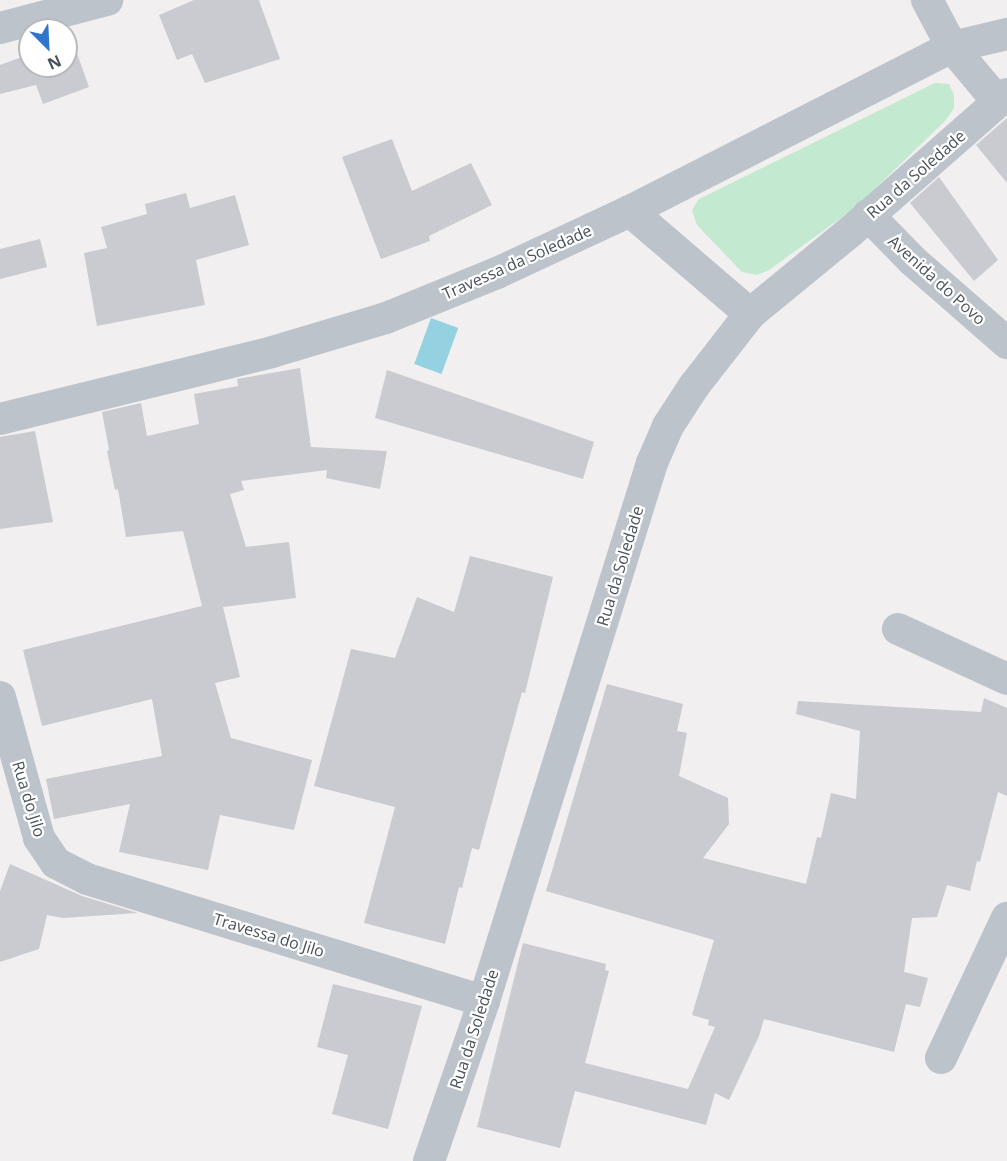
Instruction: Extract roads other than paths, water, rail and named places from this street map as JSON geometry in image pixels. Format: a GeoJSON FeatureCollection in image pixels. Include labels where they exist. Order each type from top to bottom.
{"type":"FeatureCollection","features":[{"type":"Feature","properties":{"kind":"street"},"geometry":{"type":"LineString","coordinates":[[0,28],[107,0]]}},
{"type":"Feature","properties":{"kind":"street"},"geometry":{"type":"LineString","coordinates":[[927,0],[952,47],[1002,98]]}},
{"type":"Feature","properties":{"kind":"street","name":"Travessa da Soledade"},"geometry":{"type":"LineString","coordinates":[[0,419],[272,352],[386,318],[497,273],[630,211],[952,47],[1007,34]]}},
{"type":"Feature","properties":{"kind":"street","name":"Rua da Soledade"},"geometry":{"type":"LineString","coordinates":[[429,1161],[483,1001],[652,463],[668,426],[694,386],[750,314],[1002,98]]}},
{"type":"Feature","properties":{"kind":"street"},"geometry":{"type":"LineString","coordinates":[[630,211],[750,314]]}},
{"type":"Feature","properties":{"kind":"street","name":"Avenida do Povo"},"geometry":{"type":"LineString","coordinates":[[868,215],[913,261],[1007,343]]}},
{"type":"Feature","properties":{"kind":"street"},"geometry":{"type":"LineString","coordinates":[[898,629],[1007,679]]}},
{"type":"Feature","properties":{"kind":"street","name":"Rua do Jilo"},"geometry":{"type":"LineString","coordinates":[[0,697],[39,838],[56,863]]}},
{"type":"Feature","properties":{"kind":"street","name":"Travessa do Jilo"},"geometry":{"type":"LineString","coordinates":[[56,863],[87,879],[483,1001]]}},
{"type":"Feature","properties":{"kind":"street"},"geometry":{"type":"LineString","coordinates":[[941,1058],[1007,918]]}},
{"type":"Feature","properties":{"kind":"water"},"geometry":{"type":"Polygon","coordinates":[[[431,318],[458,328],[441,374],[414,364],[431,318]]]}}]}
